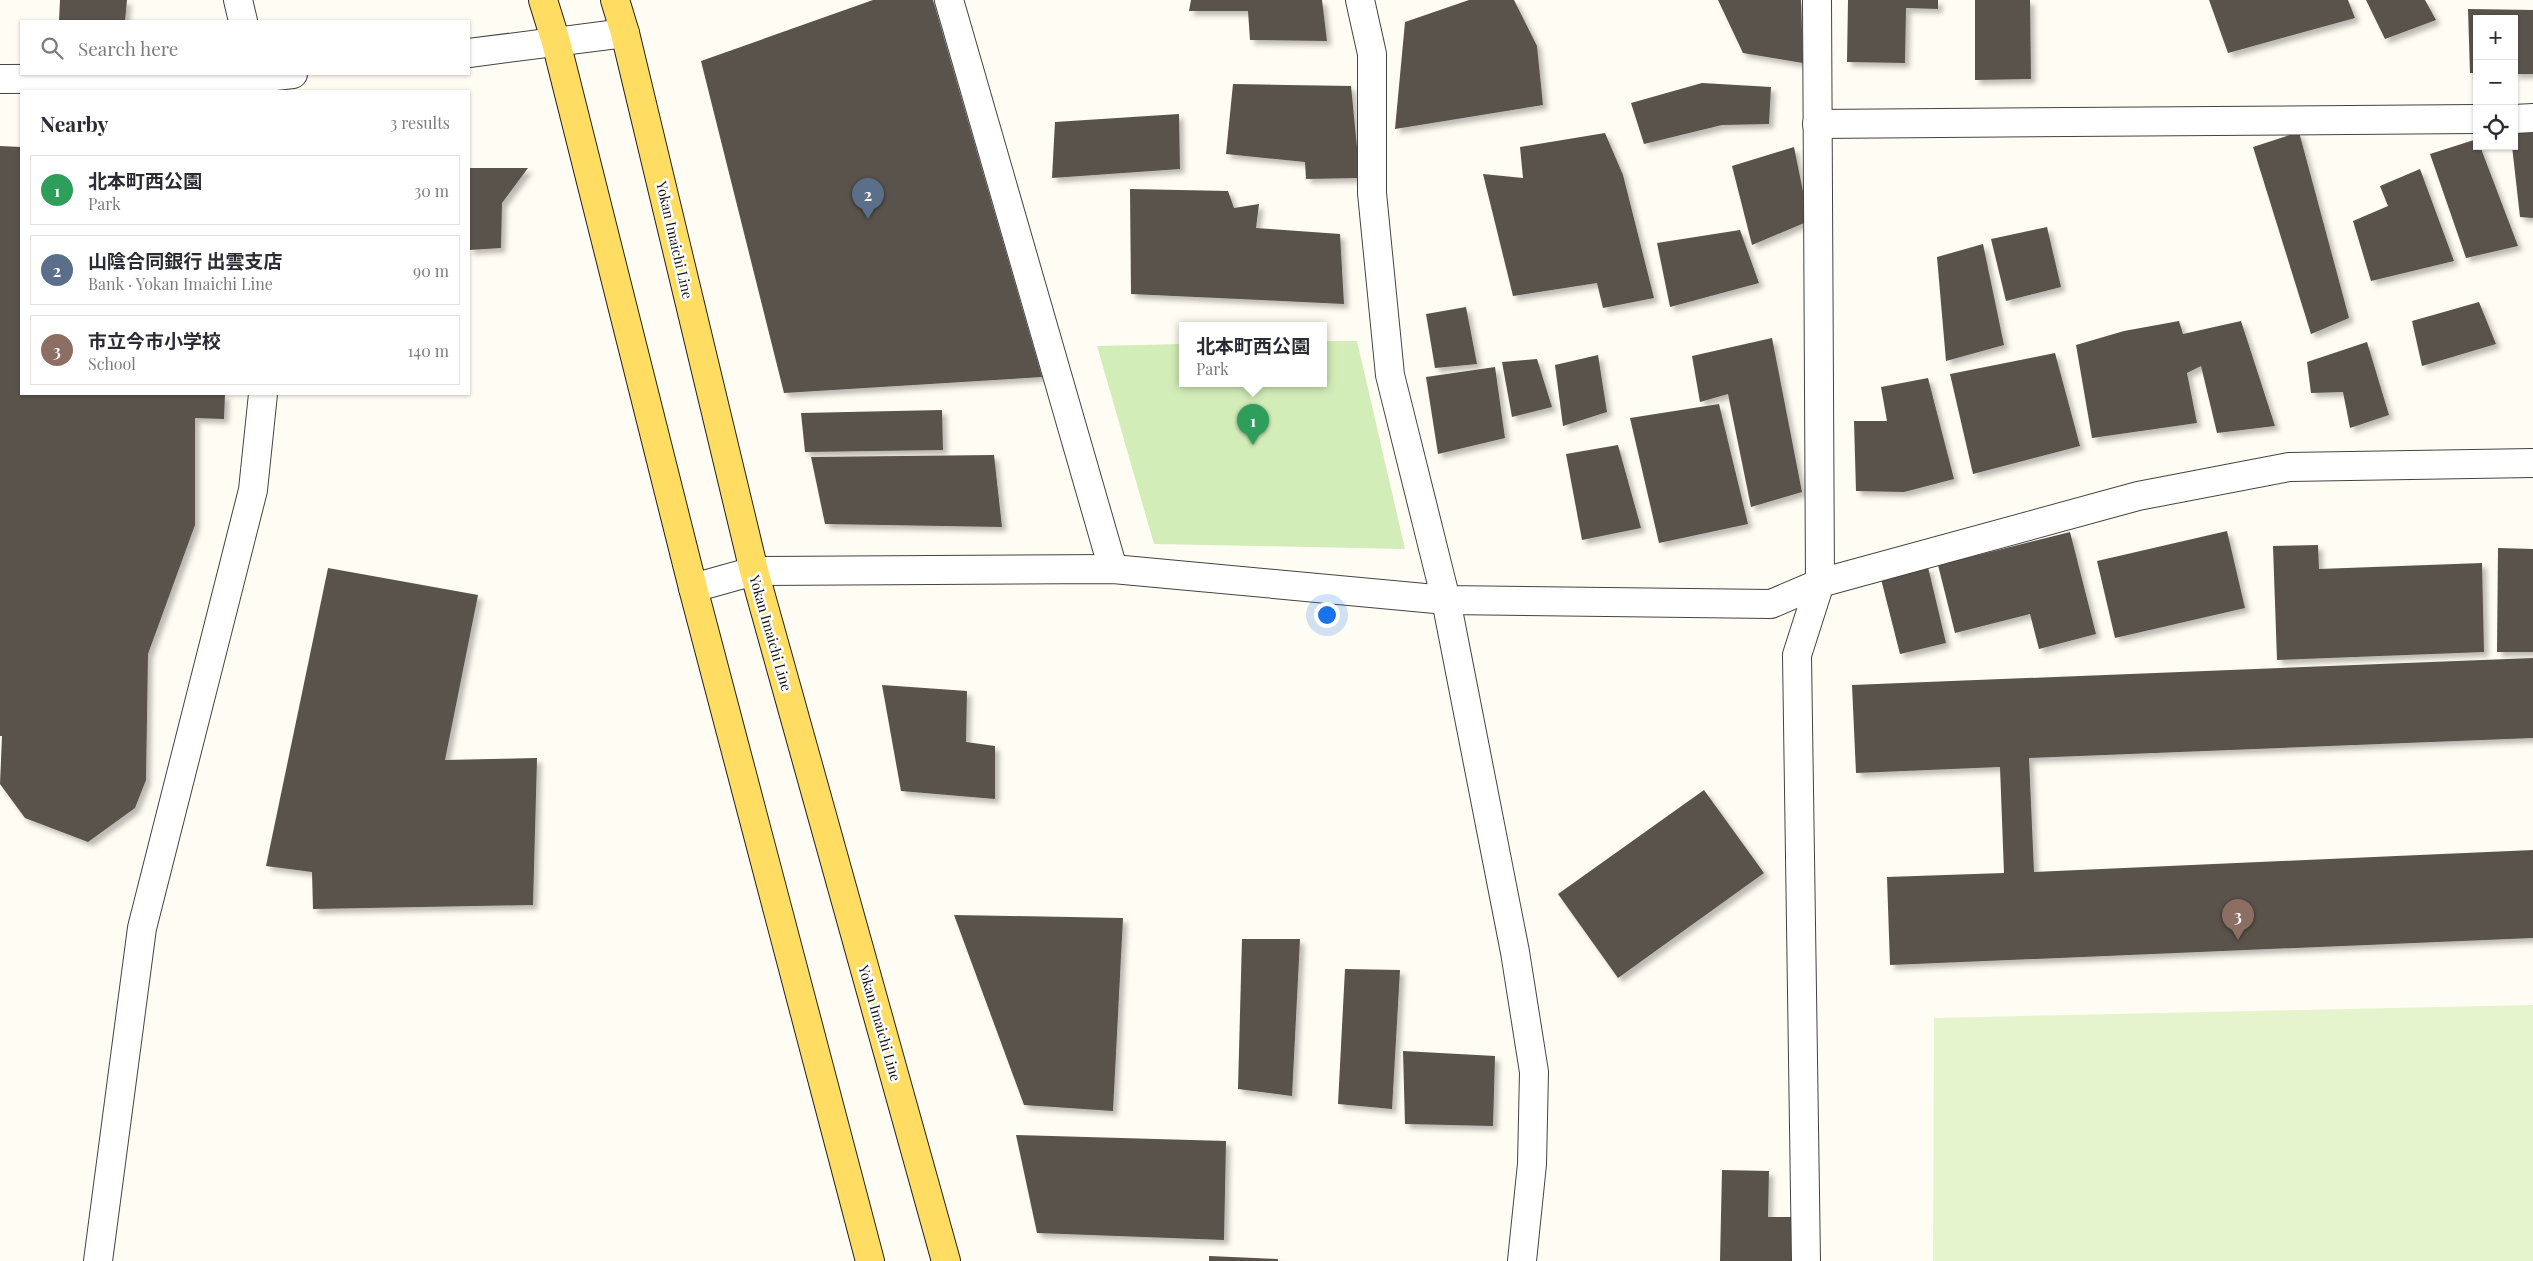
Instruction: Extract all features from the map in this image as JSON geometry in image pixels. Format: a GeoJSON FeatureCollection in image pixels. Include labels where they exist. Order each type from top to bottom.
{"type":"FeatureCollection","features":[{"type":"Feature","properties":{"kind":"main road"},"geometry":{"type":"LineString","coordinates":[[543,0],[556,42],[693,588],[870,1261]]}},
{"type":"Feature","properties":{"kind":"main road","name":"Yokan Imaichi Line"},"geometry":{"type":"LineString","coordinates":[[615,0],[626,33],[754,571],[946,1261]]}},
{"type":"Feature","properties":{"kind":"street"},"geometry":{"type":"LineString","coordinates":[[238,0],[243,20]]}},
{"type":"Feature","properties":{"kind":"street"},"geometry":{"type":"LineString","coordinates":[[949,0],[1113,569]]}},
{"type":"Feature","properties":{"kind":"street"},"geometry":{"type":"LineString","coordinates":[[1360,0],[1372,54],[1372,193],[1390,375],[1446,600],[1515,952],[1534,1072],[1532,1164],[1522,1261]]}},
{"type":"Feature","properties":{"kind":"street"},"geometry":{"type":"LineString","coordinates":[[1806,1261],[1797,655],[1820,583],[1817,0]]}},
{"type":"Feature","properties":{"kind":"street"},"geometry":{"type":"LineString","coordinates":[[470,53],[626,33]]}},
{"type":"Feature","properties":{"kind":"street"},"geometry":{"type":"LineString","coordinates":[[0,80],[258,81],[288,75]]}},
{"type":"Feature","properties":{"kind":"street"},"geometry":{"type":"LineString","coordinates":[[2518,118],[2533,118]]}},
{"type":"Feature","properties":{"kind":"street"},"geometry":{"type":"LineString","coordinates":[[1817,124],[2473,119]]}},
{"type":"Feature","properties":{"kind":"street"},"geometry":{"type":"LineString","coordinates":[[98,1261],[142,928],[253,490],[263,395]]}},
{"type":"Feature","properties":{"kind":"street"},"geometry":{"type":"LineString","coordinates":[[693,588],[754,571],[1113,569],[1446,600],[1771,604],[1820,583],[2138,496],[2288,467],[2533,463]]}},
{"type":"Feature","properties":{"kind":"green space"},"geometry":{"type":"Polygon","coordinates":[[[1327,341],[1357,341],[1405,549],[1154,544],[1097,346],[1179,344],[1179,387],[1327,387],[1327,341]]]}},
{"type":"Feature","properties":{"kind":"green space"},"geometry":{"type":"Polygon","coordinates":[[[2533,1005],[2533,1261],[1933,1261],[1934,1018],[2533,1005]]]}},
{"type":"Feature","properties":{"kind":"building"},"geometry":{"type":"Polygon","coordinates":[[[60,0],[127,0],[125,20],[59,20],[60,0]]]}},
{"type":"Feature","properties":{"kind":"building"},"geometry":{"type":"Polygon","coordinates":[[[873,0],[933,0],[1042,377],[784,393],[701,61],[873,0]]]}},
{"type":"Feature","properties":{"kind":"building"},"geometry":{"type":"Polygon","coordinates":[[[1191,0],[1322,0],[1327,41],[1250,40],[1248,11],[1189,11],[1191,0]]]}},
{"type":"Feature","properties":{"kind":"building"},"geometry":{"type":"Polygon","coordinates":[[[1469,0],[1514,0],[1537,46],[1543,105],[1395,129],[1405,22],[1469,0]]]}},
{"type":"Feature","properties":{"kind":"building"},"geometry":{"type":"Polygon","coordinates":[[[1718,0],[1801,0],[1803,63],[1743,53],[1718,0]]]}},
{"type":"Feature","properties":{"kind":"building"},"geometry":{"type":"Polygon","coordinates":[[[1848,0],[1938,0],[1938,9],[1906,8],[1905,63],[1847,62],[1848,0]]]}},
{"type":"Feature","properties":{"kind":"building"},"geometry":{"type":"Polygon","coordinates":[[[1975,0],[2030,0],[2031,79],[1975,80],[1975,0]]]}},
{"type":"Feature","properties":{"kind":"building"},"geometry":{"type":"Polygon","coordinates":[[[2209,0],[2348,0],[2355,18],[2228,53],[2209,0]]]}},
{"type":"Feature","properties":{"kind":"building"},"geometry":{"type":"Polygon","coordinates":[[[2366,0],[2425,0],[2436,20],[2385,39],[2366,0]]]}},
{"type":"Feature","properties":{"kind":"building"},"geometry":{"type":"Polygon","coordinates":[[[2468,9],[2533,10],[2533,74],[2518,74],[2518,15],[2473,15],[2473,73],[2470,73],[2468,9]]]}},
{"type":"Feature","properties":{"kind":"building"},"geometry":{"type":"Polygon","coordinates":[[[1702,83],[1771,87],[1769,124],[1722,125],[1644,144],[1631,103],[1702,83]]]}},
{"type":"Feature","properties":{"kind":"building"},"geometry":{"type":"Polygon","coordinates":[[[1233,84],[1351,86],[1360,178],[1306,179],[1305,162],[1226,154],[1233,84]]]}},
{"type":"Feature","properties":{"kind":"building"},"geometry":{"type":"Polygon","coordinates":[[[1179,114],[1180,169],[1052,178],[1055,122],[1179,114]]]}},
{"type":"Feature","properties":{"kind":"building"},"geometry":{"type":"Polygon","coordinates":[[[2299,132],[2349,318],[2311,334],[2253,147],[2299,132]]]}},
{"type":"Feature","properties":{"kind":"building"},"geometry":{"type":"Polygon","coordinates":[[[2518,132],[2533,132],[2533,218],[2520,217],[2512,150],[2518,150],[2518,132]]]}},
{"type":"Feature","properties":{"kind":"building"},"geometry":{"type":"Polygon","coordinates":[[[1605,133],[1623,175],[1654,298],[1603,308],[1597,283],[1513,296],[1483,174],[1523,178],[1520,147],[1605,133]]]}},
{"type":"Feature","properties":{"kind":"building"},"geometry":{"type":"Polygon","coordinates":[[[2473,140],[2473,150],[2482,150],[2518,246],[2466,258],[2430,154],[2473,140]]]}},
{"type":"Feature","properties":{"kind":"building"},"geometry":{"type":"Polygon","coordinates":[[[0,146],[20,147],[20,395],[225,395],[224,419],[195,418],[195,525],[148,654],[146,780],[135,808],[88,842],[25,818],[0,784],[2,736],[0,736],[0,146]]]}},
{"type":"Feature","properties":{"kind":"building"},"geometry":{"type":"Polygon","coordinates":[[[1794,147],[1809,221],[1752,245],[1732,166],[1794,147]]]}},
{"type":"Feature","properties":{"kind":"building"},"geometry":{"type":"Polygon","coordinates":[[[470,168],[528,168],[502,203],[501,248],[470,250],[470,168]]]}},
{"type":"Feature","properties":{"kind":"building"},"geometry":{"type":"Polygon","coordinates":[[[2420,169],[2454,261],[2371,281],[2353,221],[2388,206],[2380,186],[2420,169]]]}},
{"type":"Feature","properties":{"kind":"building"},"geometry":{"type":"Polygon","coordinates":[[[1130,189],[1228,191],[1234,208],[1259,204],[1256,228],[1340,234],[1344,304],[1131,294],[1130,189]]]}},
{"type":"Feature","properties":{"kind":"building"},"geometry":{"type":"Polygon","coordinates":[[[2047,227],[2061,287],[2006,301],[1991,239],[2047,227]]]}},
{"type":"Feature","properties":{"kind":"building"},"geometry":{"type":"Polygon","coordinates":[[[1740,230],[1759,283],[1670,307],[1657,243],[1740,230]]]}},
{"type":"Feature","properties":{"kind":"building"},"geometry":{"type":"Polygon","coordinates":[[[1983,244],[2004,345],[1946,361],[1937,257],[1983,244]]]}},
{"type":"Feature","properties":{"kind":"building"},"geometry":{"type":"Polygon","coordinates":[[[2479,302],[2496,344],[2422,366],[2412,321],[2479,302]]]}},
{"type":"Feature","properties":{"kind":"building"},"geometry":{"type":"Polygon","coordinates":[[[1466,307],[1477,364],[1435,368],[1426,314],[1466,307]]]}},
{"type":"Feature","properties":{"kind":"building"},"geometry":{"type":"Polygon","coordinates":[[[2179,321],[2183,334],[2241,321],[2275,426],[2217,433],[2201,366],[2187,373],[2197,423],[2092,438],[2076,345],[2124,331],[2179,321]]]}},
{"type":"Feature","properties":{"kind":"building"},"geometry":{"type":"Polygon","coordinates":[[[1772,338],[1802,492],[1751,507],[1728,394],[1700,402],[1692,356],[1772,338]]]}},
{"type":"Feature","properties":{"kind":"building"},"geometry":{"type":"Polygon","coordinates":[[[2367,342],[2389,415],[2350,428],[2343,392],[2311,393],[2307,362],[2367,342]]]}},
{"type":"Feature","properties":{"kind":"building"},"geometry":{"type":"Polygon","coordinates":[[[2055,353],[2080,446],[1973,474],[1950,374],[2055,353]]]}},
{"type":"Feature","properties":{"kind":"building"},"geometry":{"type":"Polygon","coordinates":[[[1598,355],[1607,412],[1563,426],[1555,365],[1598,355]]]}},
{"type":"Feature","properties":{"kind":"building"},"geometry":{"type":"Polygon","coordinates":[[[1537,359],[1552,407],[1512,417],[1502,362],[1537,359]]]}},
{"type":"Feature","properties":{"kind":"building"},"geometry":{"type":"Polygon","coordinates":[[[1495,367],[1505,438],[1438,454],[1426,377],[1495,367]]]}},
{"type":"Feature","properties":{"kind":"building"},"geometry":{"type":"Polygon","coordinates":[[[1928,378],[1954,479],[1904,492],[1856,491],[1854,421],[1887,421],[1881,387],[1928,378]]]}},
{"type":"Feature","properties":{"kind":"building"},"geometry":{"type":"Polygon","coordinates":[[[1719,404],[1748,524],[1659,543],[1630,418],[1719,404]]]}},
{"type":"Feature","properties":{"kind":"building"},"geometry":{"type":"Polygon","coordinates":[[[942,410],[943,450],[805,452],[801,413],[942,410]]]}},
{"type":"Feature","properties":{"kind":"building"},"geometry":{"type":"Polygon","coordinates":[[[1618,445],[1641,528],[1582,540],[1566,454],[1618,445]]]}},
{"type":"Feature","properties":{"kind":"building"},"geometry":{"type":"Polygon","coordinates":[[[994,455],[1002,527],[825,524],[811,457],[994,455]]]}},
{"type":"Feature","properties":{"kind":"building"},"geometry":{"type":"Polygon","coordinates":[[[2227,531],[2245,608],[2115,638],[2097,561],[2227,531]]]}},
{"type":"Feature","properties":{"kind":"building"},"geometry":{"type":"Polygon","coordinates":[[[2070,532],[2096,634],[2039,649],[2030,614],[1955,633],[1938,565],[2070,532]]]}},
{"type":"Feature","properties":{"kind":"building"},"geometry":{"type":"Polygon","coordinates":[[[2318,545],[2319,569],[2482,563],[2484,652],[2277,660],[2273,546],[2318,545]]]}},
{"type":"Feature","properties":{"kind":"building"},"geometry":{"type":"Polygon","coordinates":[[[2498,548],[2533,549],[2533,652],[2497,652],[2498,548]]]}},
{"type":"Feature","properties":{"kind":"building"},"geometry":{"type":"Polygon","coordinates":[[[1928,567],[1946,643],[1900,654],[1881,579],[1928,567]]]}},
{"type":"Feature","properties":{"kind":"building"},"geometry":{"type":"Polygon","coordinates":[[[328,568],[478,595],[445,760],[537,758],[533,905],[313,909],[312,872],[266,866],[328,568]]]}},
{"type":"Feature","properties":{"kind":"building"},"geometry":{"type":"Polygon","coordinates":[[[2533,658],[2533,738],[2029,758],[2034,872],[2533,850],[2533,938],[1890,965],[1887,877],[2004,873],[2000,767],[1856,773],[1852,685],[2533,658]]]}},
{"type":"Feature","properties":{"kind":"building"},"geometry":{"type":"Polygon","coordinates":[[[882,685],[967,691],[966,742],[995,746],[995,799],[901,791],[882,685]]]}},
{"type":"Feature","properties":{"kind":"building"},"geometry":{"type":"Polygon","coordinates":[[[1704,790],[1764,873],[1618,978],[1558,894],[1704,790]]]}},
{"type":"Feature","properties":{"kind":"building"},"geometry":{"type":"Polygon","coordinates":[[[954,915],[1123,918],[1113,1111],[1024,1105],[954,915]]]}},
{"type":"Feature","properties":{"kind":"building"},"geometry":{"type":"Polygon","coordinates":[[[1242,939],[1300,939],[1292,1096],[1238,1089],[1242,939]]]}},
{"type":"Feature","properties":{"kind":"building"},"geometry":{"type":"Polygon","coordinates":[[[1345,969],[1400,970],[1392,1109],[1338,1104],[1345,969]]]}},
{"type":"Feature","properties":{"kind":"building"},"geometry":{"type":"Polygon","coordinates":[[[1403,1051],[1495,1056],[1493,1126],[1405,1124],[1403,1051]]]}},
{"type":"Feature","properties":{"kind":"building"},"geometry":{"type":"Polygon","coordinates":[[[1016,1135],[1226,1141],[1224,1240],[1037,1233],[1016,1135]]]}},
{"type":"Feature","properties":{"kind":"building"},"geometry":{"type":"Polygon","coordinates":[[[1722,1170],[1769,1171],[1768,1217],[1793,1217],[1793,1261],[1720,1261],[1722,1170]]]}},
{"type":"Feature","properties":{"kind":"building"},"geometry":{"type":"Polygon","coordinates":[[[1209,1256],[1278,1259],[1278,1261],[1209,1261],[1209,1256]]]}},
{"type":"Feature","properties":{"kind":"place","name":"山陰合同銀行 出雲支店"},"geometry":{"type":"Point","coordinates":[868,219]}},
{"type":"Feature","properties":{"kind":"place","name":"北本町西公園"},"geometry":{"type":"Point","coordinates":[1253,445]}},
{"type":"Feature","properties":{"kind":"place","name":"市立今市小学校"},"geometry":{"type":"Point","coordinates":[2238,940]}}]}
